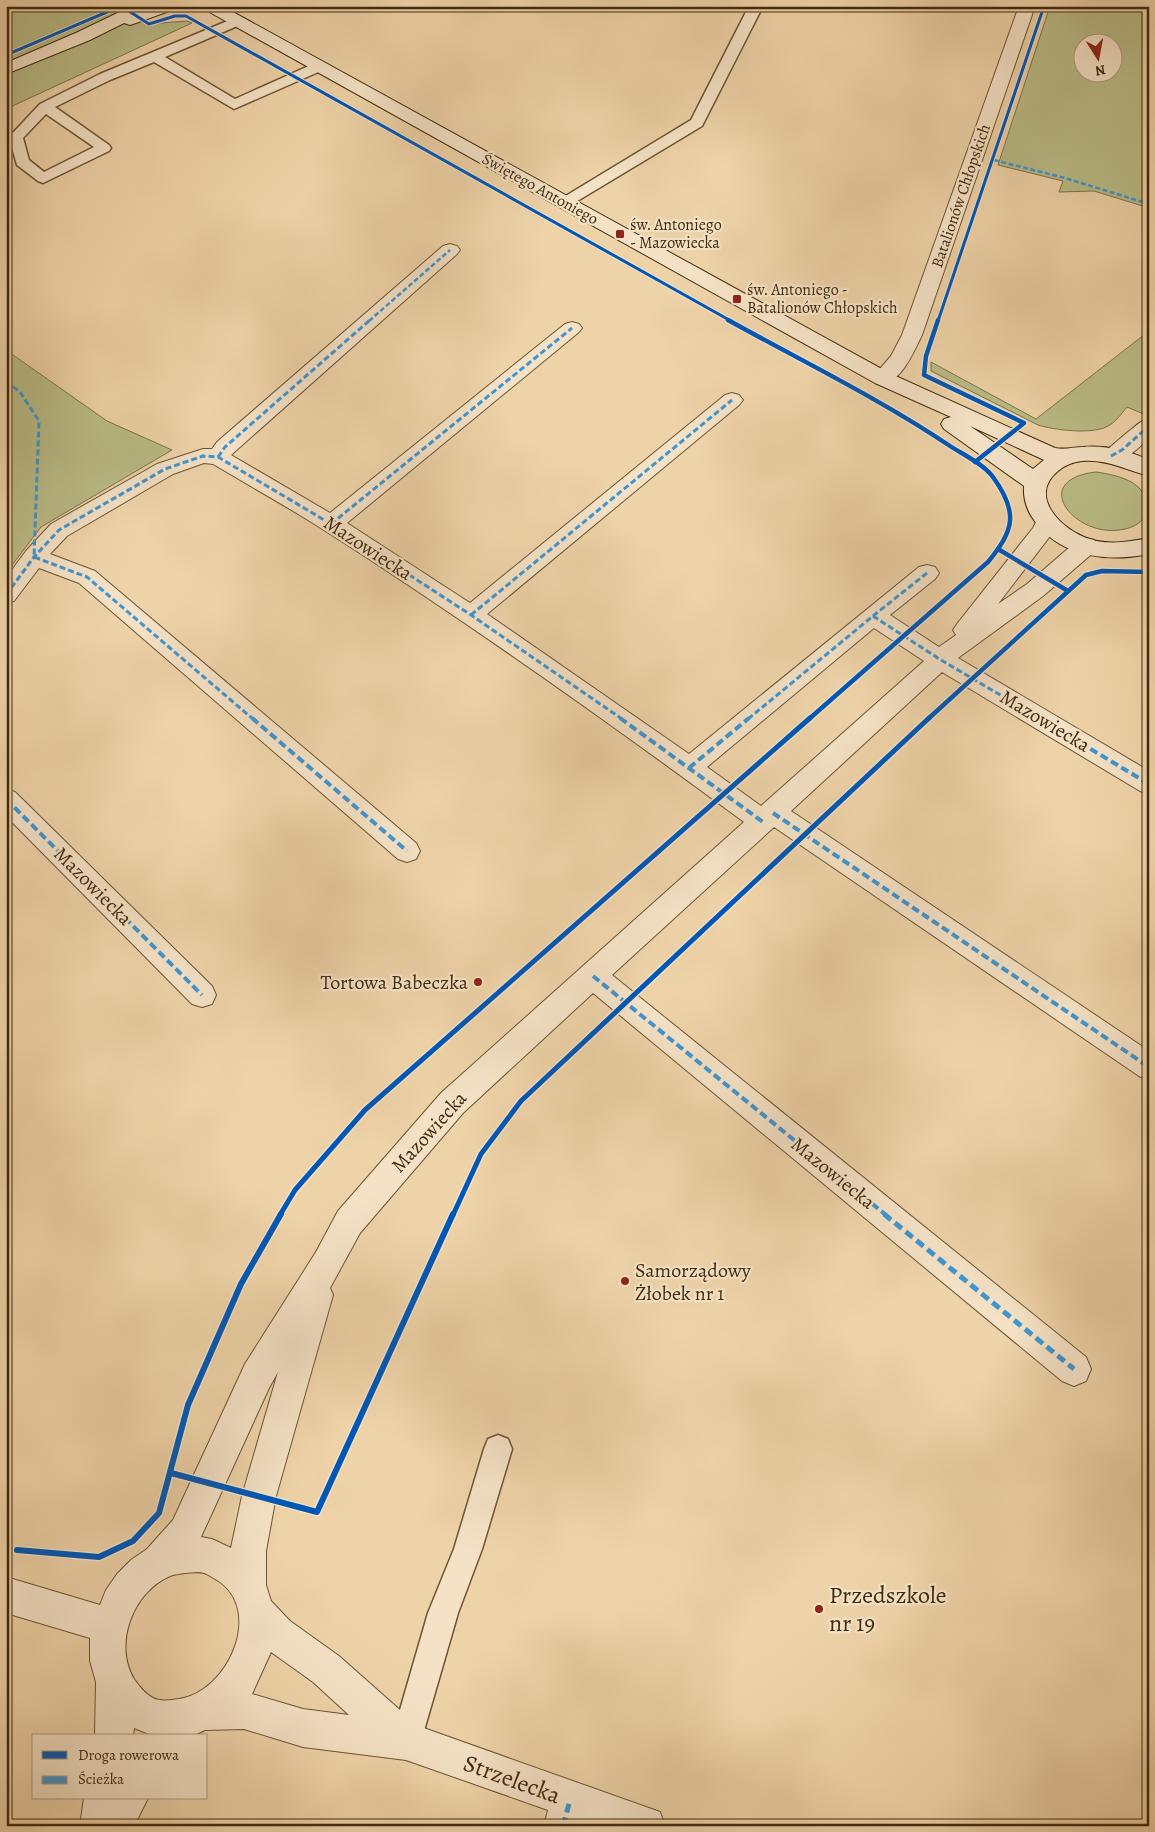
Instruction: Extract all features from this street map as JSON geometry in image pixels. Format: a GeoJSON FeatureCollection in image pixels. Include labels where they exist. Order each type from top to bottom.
{"type":"FeatureCollection","features":[{"type":"Feature","properties":{"kind":"street"},"geometry":{"type":"LineString","coordinates":[[6,69],[84,36],[145,6]]}},
{"type":"Feature","properties":{"kind":"street"},"geometry":{"type":"LineString","coordinates":[[84,36],[169,6]]}},
{"type":"Feature","properties":{"kind":"street","name":"Świętego Antoniego"},"geometry":{"type":"LineString","coordinates":[[210,6],[890,382],[1050,454],[1066,457]]}},
{"type":"Feature","properties":{"kind":"street","name":"Batalionów Chłopskich"},"geometry":{"type":"LineString","coordinates":[[890,382],[912,335],[1027,6]]}},
{"type":"Feature","properties":{"kind":"street"},"geometry":{"type":"LineString","coordinates":[[6,595],[34,557],[59,530],[165,469],[204,456],[218,457],[225,447],[450,250]]}},
{"type":"Feature","properties":{"kind":"street"},"geometry":{"type":"LineString","coordinates":[[331,524],[572,328]]}},
{"type":"Feature","properties":{"kind":"street","name":"Świętego Antoniego"},"geometry":{"type":"LineString","coordinates":[[890,382],[1025,474],[1036,484]]}},
{"type":"Feature","properties":{"kind":"street"},"geometry":{"type":"LineString","coordinates":[[471,615],[732,400]]}},
{"type":"Feature","properties":{"kind":"street"},"geometry":{"type":"LineString","coordinates":[[1112,456],[1122,450],[1149,426]]}},
{"type":"Feature","properties":{"kind":"street"},"geometry":{"type":"LineString","coordinates":[[1145,549],[1114,550],[1086,546],[1064,537],[1046,522],[1036,503],[1036,484],[1048,467],[1066,457],[1079,455],[1112,456],[1128,460],[1149,469]]}},
{"type":"Feature","properties":{"kind":"street","name":"Mazowiecka"},"geometry":{"type":"LineString","coordinates":[[218,457],[331,524],[471,615],[689,768],[768,817],[1149,1067]]}},
{"type":"Feature","properties":{"kind":"street","name":"Mazowiecka"},"geometry":{"type":"LineString","coordinates":[[944,656],[1043,532],[1046,522]]}},
{"type":"Feature","properties":{"kind":"street","name":"Mazowiecka"},"geometry":{"type":"LineString","coordinates":[[160,1562],[185,1532],[257,1376],[349,1222],[452,1104],[944,656],[1035,590],[1086,546]]}},
{"type":"Feature","properties":{"kind":"street"},"geometry":{"type":"LineString","coordinates":[[34,557],[87,578],[408,851]]}},
{"type":"Feature","properties":{"kind":"street"},"geometry":{"type":"LineString","coordinates":[[689,768],[927,573]]}},
{"type":"Feature","properties":{"kind":"street","name":"Mazowiecka"},"geometry":{"type":"LineString","coordinates":[[873,616],[944,656],[1149,784]]}},
{"type":"Feature","properties":{"kind":"street","name":"Mazowiecka"},"geometry":{"type":"LineString","coordinates":[[6,798],[202,995]]}},
{"type":"Feature","properties":{"kind":"street","name":"Mazowiecka"},"geometry":{"type":"LineString","coordinates":[[593,976],[1074,1369]]}},
{"type":"Feature","properties":{"kind":"street","name":"Mazowiecka"},"geometry":{"type":"LineString","coordinates":[[253,1600],[248,1551],[259,1496],[326,1263]]}},
{"type":"Feature","properties":{"kind":"street"},"geometry":{"type":"LineString","coordinates":[[114,1734],[114,1684],[106,1658],[110,1626],[119,1601],[137,1578],[160,1562],[186,1555],[211,1556],[232,1567],[253,1600],[256,1640],[247,1669],[239,1683],[229,1694],[176,1734]]}},
{"type":"Feature","properties":{"kind":"street"},"geometry":{"type":"LineString","coordinates":[[6,1595],[110,1626]]}},
{"type":"Feature","properties":{"kind":"street","name":"Strzelecka"},"geometry":{"type":"LineString","coordinates":[[253,1600],[276,1634],[326,1669],[406,1741]]}},
{"type":"Feature","properties":{"kind":"street"},"geometry":{"type":"LineString","coordinates":[[114,1684],[130,1705],[152,1718],[179,1720],[205,1711]]}},
{"type":"Feature","properties":{"kind":"street","name":"Strzelecka"},"geometry":{"type":"LineString","coordinates":[[205,1711],[244,1710],[303,1728],[406,1741],[567,1813],[646,1826]]}},
{"type":"Feature","properties":{"kind":"street"},"geometry":{"type":"LineString","coordinates":[[99,1826],[103,1800]]}},
{"type":"Feature","properties":{"kind":"street"},"geometry":{"type":"LineString","coordinates":[[112,1826],[128,1800]]}},
{"type":"Feature","properties":{"kind":"lane"},"geometry":{"type":"LineString","coordinates":[[564,203],[698,123],[756,6]]}},
{"type":"Feature","properties":{"kind":"lane"},"geometry":{"type":"LineString","coordinates":[[45,107],[104,148],[43,178],[22,162],[16,138],[45,107],[105,77],[237,21]]}},
{"type":"Feature","properties":{"kind":"lane"},"geometry":{"type":"LineString","coordinates":[[155,57],[234,105],[318,67]]}},
{"type":"Feature","properties":{"kind":"lane"},"geometry":{"type":"LineString","coordinates":[[406,1741],[443,1613],[468,1548],[498,1449]]}},
{"type":"Feature","properties":{"kind":"green space"},"geometry":{"type":"Polygon","coordinates":[[[6,6],[122,6],[149,24],[187,21],[192,23],[6,109],[6,6]]]}},
{"type":"Feature","properties":{"kind":"green space"},"geometry":{"type":"Polygon","coordinates":[[[1050,6],[1149,6],[1149,208],[1094,191],[1059,192],[1063,181],[998,165],[1050,6]]]}},
{"type":"Feature","properties":{"kind":"green space"},"geometry":{"type":"Polygon","coordinates":[[[1149,331],[1149,412],[1146,415],[1127,407],[1111,424],[1101,429],[1083,431],[1063,430],[1038,425],[931,371],[931,362],[1036,419],[1149,331]]]}},
{"type":"Feature","properties":{"kind":"green space"},"geometry":{"type":"Polygon","coordinates":[[[6,350],[107,421],[172,450],[41,527],[6,573],[6,350]]]}},
{"type":"Feature","properties":{"kind":"green space"},"geometry":{"type":"Polygon","coordinates":[[[1096,472],[1124,479],[1140,489],[1147,503],[1145,516],[1141,521],[1125,529],[1107,530],[1090,526],[1076,518],[1066,508],[1062,497],[1064,486],[1075,477],[1096,472]]]}},
{"type":"Feature","properties":{"kind":"marked path"},"geometry":{"type":"LineString","coordinates":[[994,160],[1065,178],[1149,204]]}},
{"type":"Feature","properties":{"kind":"marked path"},"geometry":{"type":"LineString","coordinates":[[218,457],[225,447],[450,250]]}},
{"type":"Feature","properties":{"kind":"marked path"},"geometry":{"type":"LineString","coordinates":[[331,524],[572,328]]}},
{"type":"Feature","properties":{"kind":"marked path"},"geometry":{"type":"LineString","coordinates":[[6,381],[20,392],[39,421],[34,557],[87,577],[407,851]]}},
{"type":"Feature","properties":{"kind":"marked path"},"geometry":{"type":"LineString","coordinates":[[471,615],[732,400]]}},
{"type":"Feature","properties":{"kind":"marked path"},"geometry":{"type":"LineString","coordinates":[[1111,456],[1122,450],[1149,426]]}},
{"type":"Feature","properties":{"kind":"marked path"},"geometry":{"type":"LineString","coordinates":[[6,595],[34,557],[59,530],[165,469],[203,456],[218,457],[331,524],[471,615],[643,734],[763,822]]}},
{"type":"Feature","properties":{"kind":"marked path"},"geometry":{"type":"LineString","coordinates":[[873,616],[927,573]]}},
{"type":"Feature","properties":{"kind":"marked path"},"geometry":{"type":"LineString","coordinates":[[689,768],[873,616],[941,660],[1149,784]]}},
{"type":"Feature","properties":{"kind":"marked path"},"geometry":{"type":"LineString","coordinates":[[6,799],[202,995]]}},
{"type":"Feature","properties":{"kind":"marked path"},"geometry":{"type":"LineString","coordinates":[[773,813],[1149,1067]]}},
{"type":"Feature","properties":{"kind":"marked path"},"geometry":{"type":"LineString","coordinates":[[593,976],[1074,1369]]}},
{"type":"Feature","properties":{"kind":"marked path"},"geometry":{"type":"LineString","coordinates":[[563,1826],[570,1800]]}},
{"type":"Feature","properties":{"kind":"cycle path"},"geometry":{"type":"LineString","coordinates":[[6,55],[121,6],[149,24],[175,16],[186,16],[929,432],[988,471],[997,482],[1005,498],[1011,522],[1006,538],[988,562],[365,1110],[295,1190],[241,1284],[188,1405],[159,1513],[148,1527],[133,1541],[99,1557],[17,1550]]}},
{"type":"Feature","properties":{"kind":"cycle path"},"geometry":{"type":"LineString","coordinates":[[975,462],[1024,423],[924,375],[926,356],[1044,6]]}},
{"type":"Feature","properties":{"kind":"cycle path"},"geometry":{"type":"LineString","coordinates":[[998,549],[1068,591]]}},
{"type":"Feature","properties":{"kind":"cycle path"},"geometry":{"type":"LineString","coordinates":[[171,1473],[317,1512],[481,1154],[521,1101],[972,678],[1086,575],[1102,571],[1149,572]]}},
{"type":"Feature","properties":{"kind":"place","name":"św. Antoniego - Mazowiecka"},"geometry":{"type":"Point","coordinates":[620,234]}},
{"type":"Feature","properties":{"kind":"place","name":"św. Antoniego - Batalionów Chłopskich"},"geometry":{"type":"Point","coordinates":[737,299]}},
{"type":"Feature","properties":{"kind":"place","name":"Tortowa Babeczka"},"geometry":{"type":"Point","coordinates":[478,982]}},
{"type":"Feature","properties":{"kind":"place","name":"Samorządowy Żłobek nr 1"},"geometry":{"type":"Point","coordinates":[625,1281]}},
{"type":"Feature","properties":{"kind":"place","name":"Przedszkole nr 19"},"geometry":{"type":"Point","coordinates":[819,1609]}}]}
